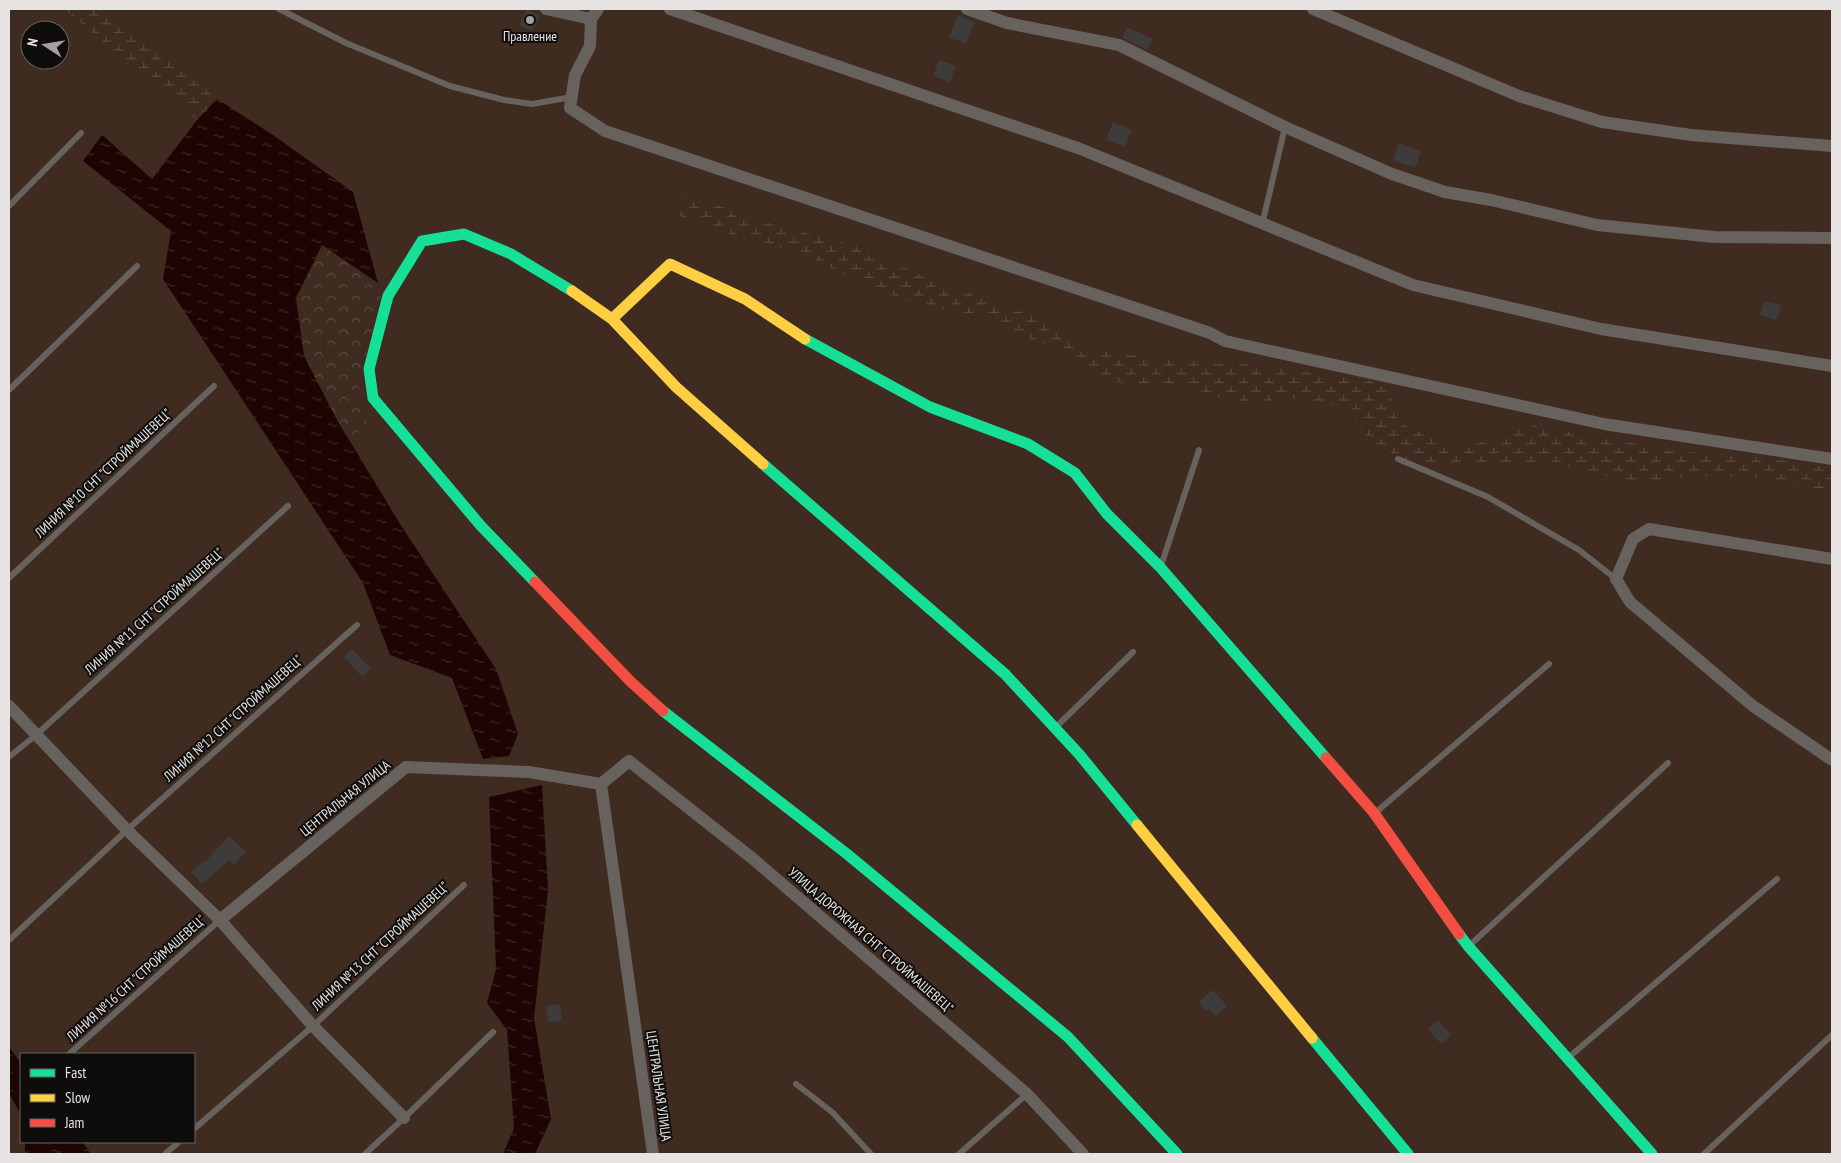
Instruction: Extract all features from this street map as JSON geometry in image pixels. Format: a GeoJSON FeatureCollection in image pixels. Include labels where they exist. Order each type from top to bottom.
{"type":"FeatureCollection","features":[{"type":"Feature","properties":{"kind":"street"},"geometry":{"type":"LineString","coordinates":[[546,9],[595,14],[590,46],[575,75],[570,108],[605,131],[1210,332],[1225,341],[1604,424],[1832,459]]}},
{"type":"Feature","properties":{"kind":"street"},"geometry":{"type":"LineString","coordinates":[[670,9],[1078,148],[1412,285],[1601,328],[1832,366]]}},
{"type":"Feature","properties":{"kind":"street"},"geometry":{"type":"LineString","coordinates":[[967,9],[1007,23],[1119,45],[1285,127],[1392,174],[1445,192],[1491,200],[1597,225],[1714,237],[1832,238]]}},
{"type":"Feature","properties":{"kind":"street"},"geometry":{"type":"LineString","coordinates":[[1313,9],[1519,96],[1602,122],[1691,135],[1832,146]]}},
{"type":"Feature","properties":{"kind":"street"},"geometry":{"type":"LineString","coordinates":[[1176,1154],[1068,1037],[847,854],[672,720],[630,681],[480,526],[373,398],[369,369],[388,296],[422,241],[464,234],[510,254],[562,283],[612,319],[691,400],[1005,674],[1079,754],[1408,1154]]}},
{"type":"Feature","properties":{"kind":"street"},"geometry":{"type":"LineString","coordinates":[[612,319],[670,264],[745,299],[812,344],[930,407],[1028,444],[1075,473],[1107,514],[1160,567],[1374,814],[1468,946],[1652,1154]]}},
{"type":"Feature","properties":{"kind":"street"},"geometry":{"type":"LineString","coordinates":[[1832,559],[1650,529],[1633,539],[1616,579],[1630,602],[1753,706],[1832,760]]}},
{"type":"Feature","properties":{"kind":"street"},"geometry":{"type":"LineString","coordinates":[[9,706],[127,830],[220,920],[313,1026],[404,1118]]}},
{"type":"Feature","properties":{"kind":"street","name":"УЛИЦА ДОРОЖНАЯ СНТ \"СТРОЙМАШЕВЕЦ\""},"geometry":{"type":"LineString","coordinates":[[601,784],[629,761],[752,858],[1027,1094],[1083,1154]]}},
{"type":"Feature","properties":{"kind":"street","name":"ЦЕНТРАЛЬНАЯ УЛИЦА"},"geometry":{"type":"LineString","coordinates":[[220,920],[406,767],[529,772],[601,784],[653,1154]]}},
{"type":"Feature","properties":{"kind":"lane"},"geometry":{"type":"LineString","coordinates":[[279,9],[346,43],[450,86],[504,100],[532,104],[572,97]]}},
{"type":"Feature","properties":{"kind":"lane"},"geometry":{"type":"LineString","coordinates":[[1262,225],[1285,127]]}},
{"type":"Feature","properties":{"kind":"lane"},"geometry":{"type":"LineString","coordinates":[[9,206],[81,133]]}},
{"type":"Feature","properties":{"kind":"lane"},"geometry":{"type":"LineString","coordinates":[[9,390],[137,266]]}},
{"type":"Feature","properties":{"kind":"lane","name":"ЛИНИЯ №10 СНТ \"СТРОЙМАШЕВЕЦ\""},"geometry":{"type":"LineString","coordinates":[[9,578],[214,386]]}},
{"type":"Feature","properties":{"kind":"lane"},"geometry":{"type":"LineString","coordinates":[[1160,567],[1199,450]]}},
{"type":"Feature","properties":{"kind":"lane"},"geometry":{"type":"LineString","coordinates":[[1398,459],[1488,497],[1579,550],[1616,579]]}},
{"type":"Feature","properties":{"kind":"lane","name":"ЛИНИЯ №11 СНТ \"СТРОЙМАШЕВЕЦ\""},"geometry":{"type":"LineString","coordinates":[[9,757],[36,735],[288,506]]}},
{"type":"Feature","properties":{"kind":"lane","name":"ЛИНИЯ №12 СНТ \"СТРОЙМАШЕВЕЦ\""},"geometry":{"type":"LineString","coordinates":[[9,940],[127,830],[357,625]]}},
{"type":"Feature","properties":{"kind":"lane"},"geometry":{"type":"LineString","coordinates":[[1055,728],[1133,652]]}},
{"type":"Feature","properties":{"kind":"lane"},"geometry":{"type":"LineString","coordinates":[[1374,814],[1549,664]]}},
{"type":"Feature","properties":{"kind":"lane"},"geometry":{"type":"LineString","coordinates":[[1468,946],[1668,763]]}},
{"type":"Feature","properties":{"kind":"lane"},"geometry":{"type":"LineString","coordinates":[[1567,1058],[1777,879]]}},
{"type":"Feature","properties":{"kind":"lane","name":"ЛИНИЯ №13 СНТ \"СТРОЙМАШЕВЕЦ\""},"geometry":{"type":"LineString","coordinates":[[195,1128],[313,1026],[464,885]]}},
{"type":"Feature","properties":{"kind":"lane","name":"ЛИНИЯ №16 СНТ \"СТРОЙМАШЕВЕЦ\""},"geometry":{"type":"LineString","coordinates":[[70,1053],[220,920]]}},
{"type":"Feature","properties":{"kind":"lane"},"geometry":{"type":"LineString","coordinates":[[365,1154],[493,1032]]}},
{"type":"Feature","properties":{"kind":"lane"},"geometry":{"type":"LineString","coordinates":[[1704,1154],[1832,1034]]}},
{"type":"Feature","properties":{"kind":"lane"},"geometry":{"type":"LineString","coordinates":[[796,1084],[832,1112],[871,1154]]}},
{"type":"Feature","properties":{"kind":"lane"},"geometry":{"type":"LineString","coordinates":[[959,1154],[1027,1094]]}},
{"type":"Feature","properties":{"kind":"lane"},"geometry":{"type":"LineString","coordinates":[[166,1153],[178,1143]]}},
{"type":"Feature","properties":{"kind":"green space"},"geometry":{"type":"Polygon","coordinates":[[[9,9],[1832,9],[1832,1154],[9,1154],[9,9]]]}},
{"type":"Feature","properties":{"kind":"green space"},"geometry":{"type":"Polygon","coordinates":[[[64,9],[106,9],[217,99],[197,120],[64,9]]]}},
{"type":"Feature","properties":{"kind":"green space"},"geometry":{"type":"Polygon","coordinates":[[[687,194],[761,221],[863,248],[931,280],[1057,325],[1079,346],[1154,359],[1258,365],[1388,383],[1398,423],[1463,448],[1536,425],[1674,451],[1773,459],[1832,468],[1832,492],[1761,477],[1704,476],[1630,482],[1560,465],[1420,466],[1373,444],[1345,408],[1284,397],[1247,407],[1190,387],[1114,382],[1040,343],[977,315],[924,307],[861,283],[805,254],[751,241],[677,215],[687,194]]]}},
{"type":"Feature","properties":{"kind":"green space"},"geometry":{"type":"Polygon","coordinates":[[[322,245],[378,283],[381,291],[359,387],[367,423],[349,441],[304,356],[296,298],[322,245]]]}},
{"type":"Feature","properties":{"kind":"water"},"geometry":{"type":"Polygon","coordinates":[[[217,99],[273,135],[353,192],[378,283],[322,245],[296,298],[304,356],[337,420],[402,527],[496,669],[518,734],[509,756],[483,759],[452,678],[390,655],[363,583],[163,279],[171,231],[83,161],[102,135],[152,179],[197,120],[217,99]]]}},
{"type":"Feature","properties":{"kind":"water"},"geometry":{"type":"Polygon","coordinates":[[[542,785],[548,890],[534,1018],[551,1119],[535,1154],[503,1154],[514,1128],[507,1030],[487,1003],[496,969],[489,797],[542,785]]]}},
{"type":"Feature","properties":{"kind":"water"},"geometry":{"type":"Polygon","coordinates":[[[9,1047],[20,1062],[20,1113],[9,1093],[9,1047]]]}},
{"type":"Feature","properties":{"kind":"water"},"geometry":{"type":"Polygon","coordinates":[[[25,1143],[83,1143],[92,1154],[25,1154],[25,1143]]]}},
{"type":"Feature","properties":{"kind":"building","name":"Правление"},"geometry":{"type":"Polygon","coordinates":[[[527,9],[540,16],[532,31],[519,25],[527,9]]]}},
{"type":"Feature","properties":{"kind":"building"},"geometry":{"type":"Polygon","coordinates":[[[958,15],[975,22],[966,44],[949,37],[958,15]]]}},
{"type":"Feature","properties":{"kind":"building"},"geometry":{"type":"Polygon","coordinates":[[[1127,27],[1153,39],[1148,50],[1122,38],[1127,27]]]}},
{"type":"Feature","properties":{"kind":"building"},"geometry":{"type":"Polygon","coordinates":[[[939,60],[956,66],[950,82],[933,76],[939,60]]]}},
{"type":"Feature","properties":{"kind":"building"},"geometry":{"type":"Polygon","coordinates":[[[1113,122],[1132,130],[1125,147],[1106,140],[1113,122]]]}},
{"type":"Feature","properties":{"kind":"building"},"geometry":{"type":"Polygon","coordinates":[[[1399,143],[1421,152],[1415,168],[1393,160],[1399,143]]]}},
{"type":"Feature","properties":{"kind":"building"},"geometry":{"type":"Polygon","coordinates":[[[1764,301],[1781,305],[1776,320],[1760,315],[1764,301]]]}},
{"type":"Feature","properties":{"kind":"building"},"geometry":{"type":"Polygon","coordinates":[[[352,649],[371,669],[362,677],[344,657],[352,649]]]}},
{"type":"Feature","properties":{"kind":"building"},"geometry":{"type":"Polygon","coordinates":[[[229,836],[246,852],[234,865],[229,860],[202,884],[191,872],[205,862],[229,836]]]}},
{"type":"Feature","properties":{"kind":"building"},"geometry":{"type":"Polygon","coordinates":[[[437,882],[447,893],[433,907],[423,897],[437,882]]]}},
{"type":"Feature","properties":{"kind":"building"},"geometry":{"type":"Polygon","coordinates":[[[1213,990],[1227,1006],[1215,1016],[1209,1009],[1207,1011],[1198,1002],[1213,990]]]}},
{"type":"Feature","properties":{"kind":"building"},"geometry":{"type":"Polygon","coordinates":[[[560,1004],[562,1021],[548,1022],[546,1006],[560,1004]]]}},
{"type":"Feature","properties":{"kind":"building"},"geometry":{"type":"Polygon","coordinates":[[[1438,1020],[1451,1035],[1441,1044],[1428,1029],[1438,1020]]]}},
{"type":"Feature","properties":{"kind":"traffic: fast"},"geometry":{"type":"LineString","coordinates":[[535,582],[481,526],[373,398],[369,369],[388,296],[422,241],[464,234],[511,254],[572,291]]}},
{"type":"Feature","properties":{"kind":"traffic: fast"},"geometry":{"type":"LineString","coordinates":[[805,339],[930,407],[1028,444],[1075,473],[1107,514],[1160,567],[1326,758]]}},
{"type":"Feature","properties":{"kind":"traffic: fast"},"geometry":{"type":"LineString","coordinates":[[763,464],[1005,674],[1079,754],[1137,825]]}},
{"type":"Feature","properties":{"kind":"traffic: fast"},"geometry":{"type":"LineString","coordinates":[[663,711],[847,854],[1068,1037],[1177,1154]]}},
{"type":"Feature","properties":{"kind":"traffic: fast"},"geometry":{"type":"LineString","coordinates":[[1459,934],[1652,1154]]}},
{"type":"Feature","properties":{"kind":"traffic: fast"},"geometry":{"type":"LineString","coordinates":[[1312,1038],[1408,1154]]}},
{"type":"Feature","properties":{"kind":"traffic: slow"},"geometry":{"type":"LineString","coordinates":[[612,319],[670,264],[745,299],[805,339]]}},
{"type":"Feature","properties":{"kind":"traffic: slow"},"geometry":{"type":"LineString","coordinates":[[572,291],[612,319],[676,387],[763,464]]}},
{"type":"Feature","properties":{"kind":"traffic: slow"},"geometry":{"type":"LineString","coordinates":[[1137,825],[1312,1038]]}},
{"type":"Feature","properties":{"kind":"traffic: jam"},"geometry":{"type":"LineString","coordinates":[[535,582],[630,681],[663,711]]}},
{"type":"Feature","properties":{"kind":"traffic: jam"},"geometry":{"type":"LineString","coordinates":[[1326,758],[1374,813],[1459,934]]}},
{"type":"Feature","properties":{"kind":"place","name":"Правление"},"geometry":{"type":"Point","coordinates":[530,20]}}]}
